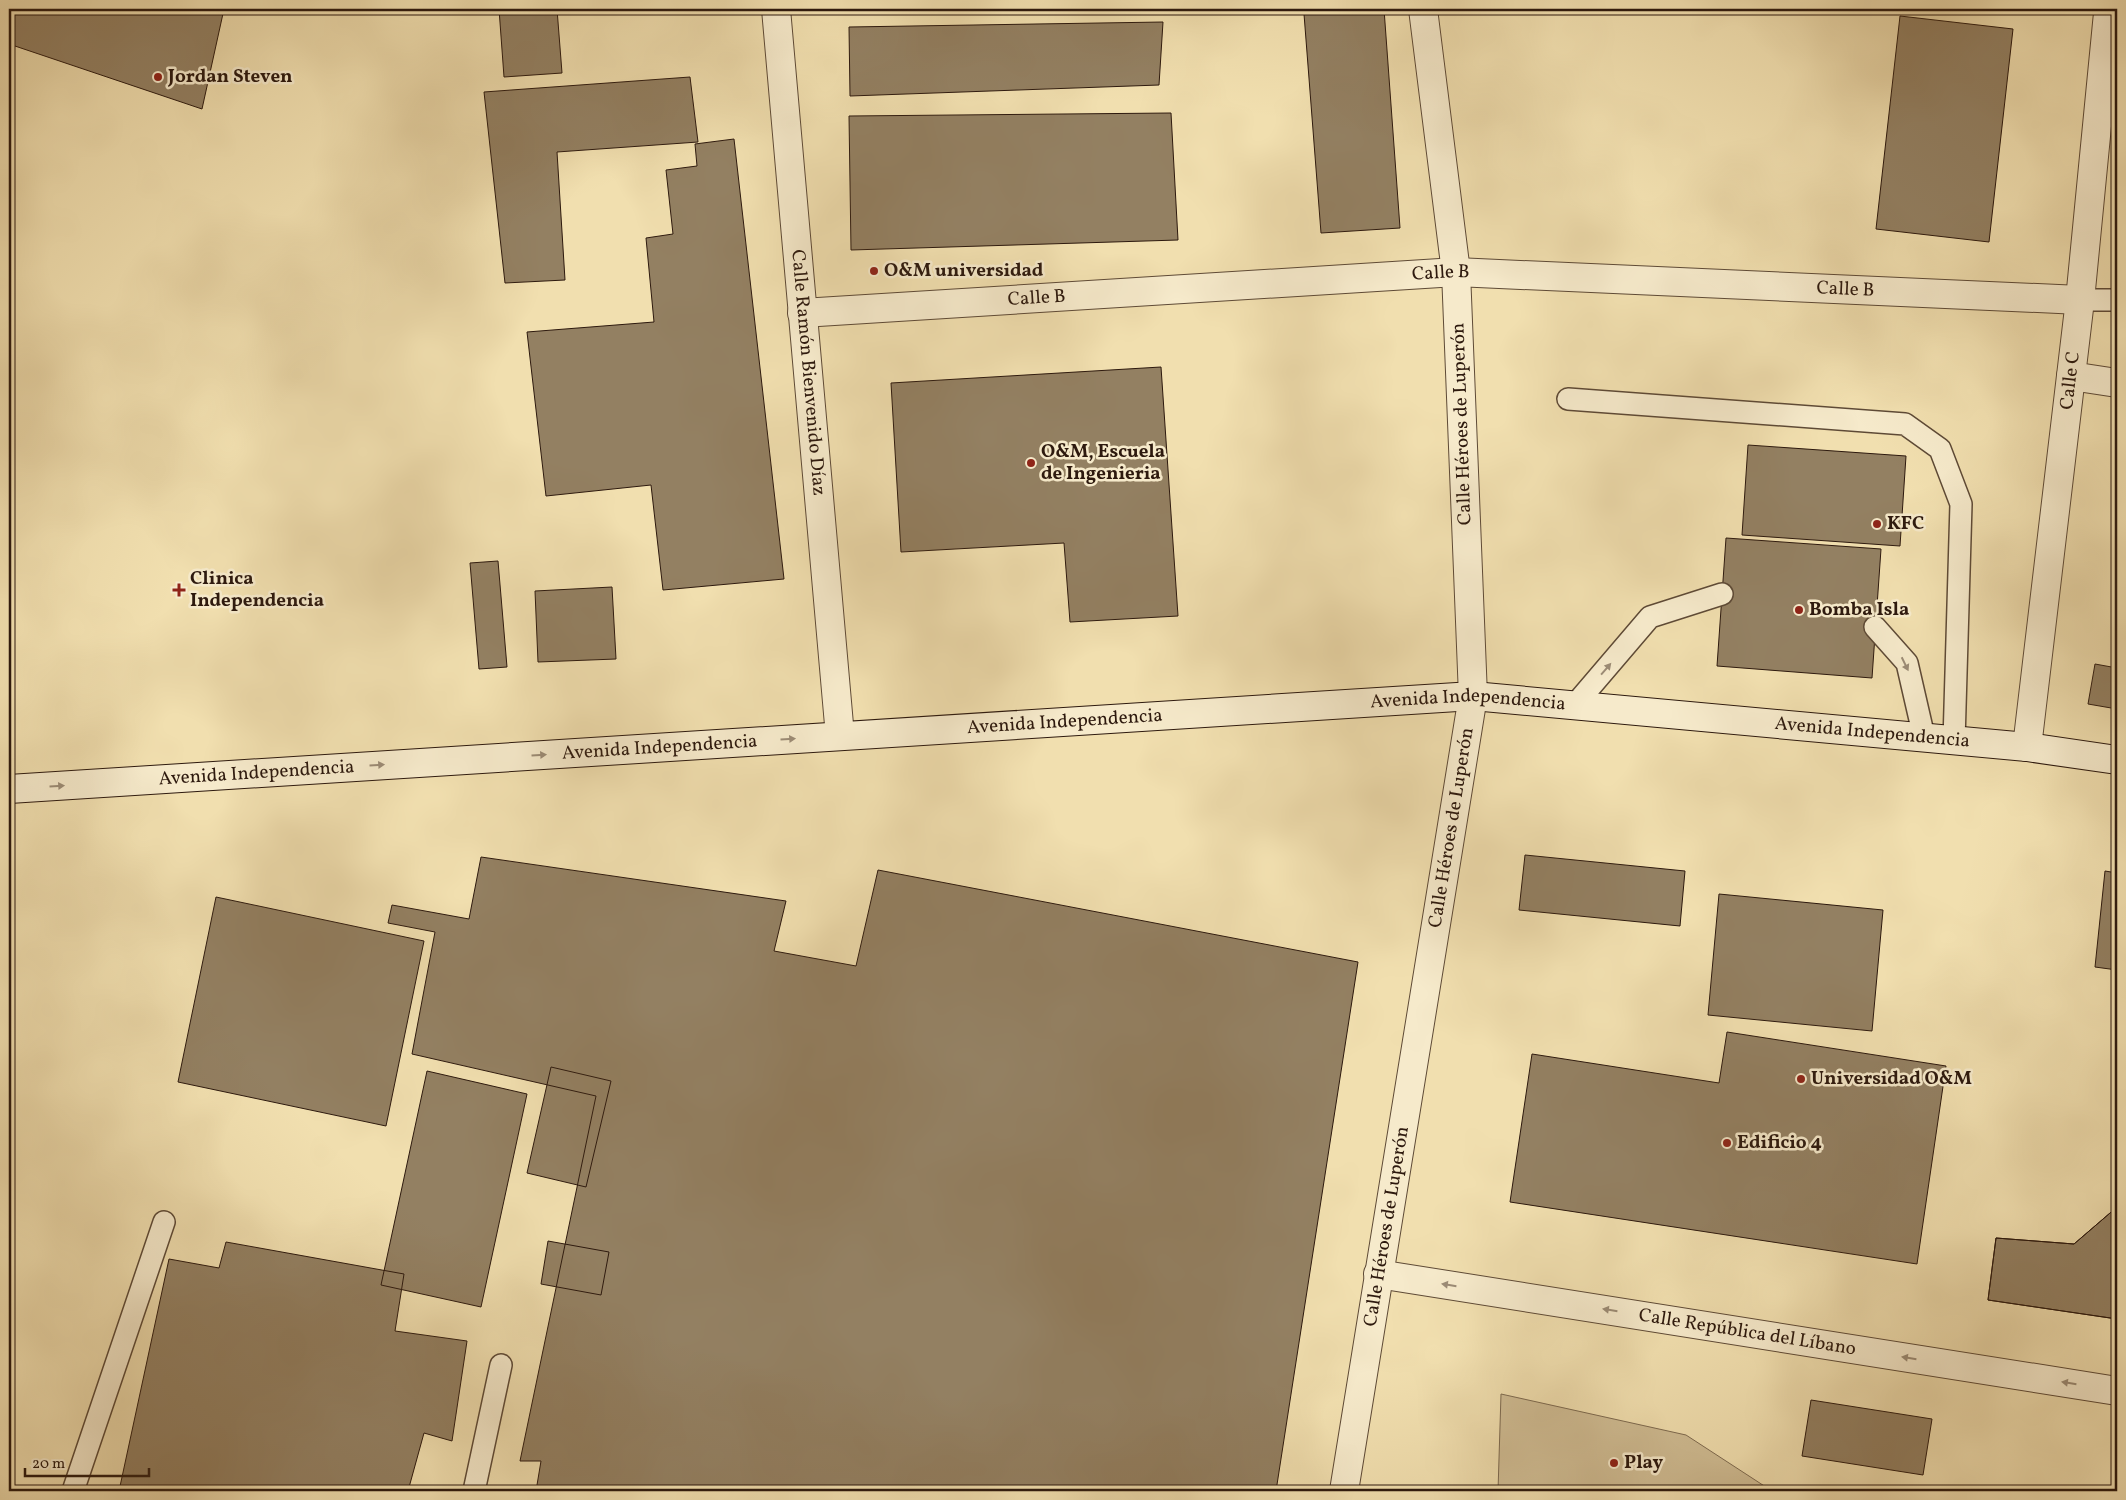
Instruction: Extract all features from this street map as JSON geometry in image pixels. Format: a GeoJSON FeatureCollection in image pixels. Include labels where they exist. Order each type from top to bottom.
{"type":"FeatureCollection","features":[{"type":"Feature","properties":{"kind":"street","name":"Calle Ramón Bienvenido Díaz"},"geometry":{"type":"LineString","coordinates":[[776,9],[840,736]]}},
{"type":"Feature","properties":{"kind":"street","name":"Calle Héroes de Luperón"},"geometry":{"type":"LineString","coordinates":[[1344,1491],[1473,696],[1456,272],[1423,9]]}},
{"type":"Feature","properties":{"kind":"street","name":"Calle C"},"geometry":{"type":"LineString","coordinates":[[2027,747],[2080,300],[2108,13]]}},
{"type":"Feature","properties":{"kind":"street","name":"Calle B"},"geometry":{"type":"LineString","coordinates":[[802,314],[1456,272],[2080,300]]}},
{"type":"Feature","properties":{"kind":"street"},"geometry":{"type":"LineString","coordinates":[[2071,376],[2117,383]]}},
{"type":"Feature","properties":{"kind":"street","name":"Avenida Independencia"},"geometry":{"type":"LineString","coordinates":[[9,789],[1473,696],[2027,747],[2117,760]]}},
{"type":"Feature","properties":{"kind":"street","name":"Calle República del Líbano"},"geometry":{"type":"LineString","coordinates":[[1378,1274],[2117,1391]]}},
{"type":"Feature","properties":{"kind":"lane"},"geometry":{"type":"LineString","coordinates":[[2080,300],[2117,300]]}},
{"type":"Feature","properties":{"kind":"lane"},"geometry":{"type":"LineString","coordinates":[[1568,399],[1905,424],[1940,448],[1961,504],[1954,740]]}},
{"type":"Feature","properties":{"kind":"lane"},"geometry":{"type":"LineString","coordinates":[[1574,706],[1650,617],[1722,594]]}},
{"type":"Feature","properties":{"kind":"lane"},"geometry":{"type":"LineString","coordinates":[[1875,627],[1907,663],[1924,737]]}},
{"type":"Feature","properties":{"kind":"lane"},"geometry":{"type":"LineString","coordinates":[[73,1491],[164,1222]]}},
{"type":"Feature","properties":{"kind":"lane"},"geometry":{"type":"LineString","coordinates":[[474,1491],[501,1365]]}},
{"type":"Feature","properties":{"kind":"shaded area","name":"Play"},"geometry":{"type":"Polygon","coordinates":[[[1501,1394],[1686,1435],[1772,1491],[1498,1491],[1501,1394]]]}},
{"type":"Feature","properties":{"kind":"building","name":"Jordan Steven"},"geometry":{"type":"Polygon","coordinates":[[[9,9],[224,9],[202,109],[9,44],[9,9]]]}},
{"type":"Feature","properties":{"kind":"building"},"geometry":{"type":"Polygon","coordinates":[[[499,9],[557,9],[562,73],[504,77],[499,9]]]}},
{"type":"Feature","properties":{"kind":"building"},"geometry":{"type":"Polygon","coordinates":[[[1384,9],[1400,228],[1321,233],[1304,14],[1384,9]]]}},
{"type":"Feature","properties":{"kind":"building"},"geometry":{"type":"Polygon","coordinates":[[[1900,16],[2013,29],[1989,242],[1876,229],[1900,16]]]}},
{"type":"Feature","properties":{"kind":"building"},"geometry":{"type":"Polygon","coordinates":[[[1163,22],[1159,85],[850,96],[849,27],[1163,22]]]}},
{"type":"Feature","properties":{"kind":"building"},"geometry":{"type":"Polygon","coordinates":[[[690,77],[698,142],[557,152],[565,280],[505,283],[484,92],[690,77]]]}},
{"type":"Feature","properties":{"kind":"building"},"geometry":{"type":"Polygon","coordinates":[[[1171,113],[1178,240],[851,250],[849,116],[1171,113]]]}},
{"type":"Feature","properties":{"kind":"building"},"geometry":{"type":"Polygon","coordinates":[[[734,139],[784,579],[663,590],[651,485],[546,496],[527,332],[654,322],[646,238],[673,234],[666,170],[697,166],[695,144],[734,139]]]}},
{"type":"Feature","properties":{"kind":"building","name":"O&M, Escuela de Ingenieria"},"geometry":{"type":"Polygon","coordinates":[[[1161,367],[1178,616],[1070,622],[1064,543],[901,552],[891,383],[1161,367]]]}},
{"type":"Feature","properties":{"kind":"building"},"geometry":{"type":"Polygon","coordinates":[[[1748,445],[1906,456],[1900,546],[1742,535],[1748,445]]]}},
{"type":"Feature","properties":{"kind":"building","name":"Bomba Isla"},"geometry":{"type":"Polygon","coordinates":[[[1726,538],[1881,549],[1872,678],[1717,666],[1726,538]]]}},
{"type":"Feature","properties":{"kind":"building"},"geometry":{"type":"Polygon","coordinates":[[[498,561],[507,667],[479,669],[470,563],[498,561]]]}},
{"type":"Feature","properties":{"kind":"building"},"geometry":{"type":"Polygon","coordinates":[[[612,587],[616,659],[538,662],[535,591],[612,587]]]}},
{"type":"Feature","properties":{"kind":"building"},"geometry":{"type":"Polygon","coordinates":[[[2095,664],[2117,668],[2117,709],[2088,704],[2095,664]]]}},
{"type":"Feature","properties":{"kind":"building"},"geometry":{"type":"Polygon","coordinates":[[[1525,855],[1685,871],[1680,926],[1519,910],[1525,855]]]}},
{"type":"Feature","properties":{"kind":"building"},"geometry":{"type":"Polygon","coordinates":[[[481,857],[786,901],[774,951],[856,966],[878,870],[1358,962],[1276,1491],[536,1491],[541,1461],[520,1461],[596,1096],[412,1054],[435,932],[388,923],[392,905],[469,919],[481,857]]]}},
{"type":"Feature","properties":{"kind":"building"},"geometry":{"type":"Polygon","coordinates":[[[2105,871],[2117,873],[2117,970],[2095,967],[2105,871]]]}},
{"type":"Feature","properties":{"kind":"building"},"geometry":{"type":"Polygon","coordinates":[[[1719,894],[1883,910],[1872,1031],[1708,1015],[1719,894]]]}},
{"type":"Feature","properties":{"kind":"building"},"geometry":{"type":"Polygon","coordinates":[[[216,897],[424,941],[386,1126],[178,1082],[216,897]]]}},
{"type":"Feature","properties":{"kind":"building","name":"Edificio 4"},"geometry":{"type":"Polygon","coordinates":[[[1727,1032],[1946,1066],[1917,1264],[1510,1202],[1532,1054],[1719,1083],[1727,1032]]]}},
{"type":"Feature","properties":{"kind":"building"},"geometry":{"type":"Polygon","coordinates":[[[551,1067],[611,1081],[586,1187],[527,1173],[551,1067]]]}},
{"type":"Feature","properties":{"kind":"building"},"geometry":{"type":"Polygon","coordinates":[[[427,1071],[527,1094],[481,1307],[381,1285],[427,1071]]]}},
{"type":"Feature","properties":{"kind":"building"},"geometry":{"type":"Polygon","coordinates":[[[2117,1207],[2117,1319],[1988,1300],[1996,1238],[2074,1244],[2117,1207]]]}},
{"type":"Feature","properties":{"kind":"building"},"geometry":{"type":"Polygon","coordinates":[[[2117,1207],[2117,1319],[1988,1300],[1996,1238],[2074,1244],[2117,1207]]]}},
{"type":"Feature","properties":{"kind":"building"},"geometry":{"type":"Polygon","coordinates":[[[548,1241],[609,1252],[601,1295],[541,1284],[548,1241]]]}},
{"type":"Feature","properties":{"kind":"building"},"geometry":{"type":"Polygon","coordinates":[[[226,1242],[404,1274],[395,1331],[467,1341],[452,1441],[424,1433],[408,1491],[119,1491],[169,1259],[219,1268],[226,1242]]]}},
{"type":"Feature","properties":{"kind":"building"},"geometry":{"type":"Polygon","coordinates":[[[1811,1400],[1932,1419],[1923,1475],[1802,1456],[1811,1400]]]}},
{"type":"Feature","properties":{"kind":"place","name":"Jordan Steven"},"geometry":{"type":"Point","coordinates":[158,77]}},
{"type":"Feature","properties":{"kind":"place","name":"O&M universidad"},"geometry":{"type":"Point","coordinates":[874,271]}},
{"type":"Feature","properties":{"kind":"place","name":"O&M, Escuela de Ingenieria"},"geometry":{"type":"Point","coordinates":[1031,463]}},
{"type":"Feature","properties":{"kind":"place","name":"KFC"},"geometry":{"type":"Point","coordinates":[1877,524]}},
{"type":"Feature","properties":{"kind":"place","name":"Clinica Independencia"},"geometry":{"type":"Point","coordinates":[179,590]}},
{"type":"Feature","properties":{"kind":"place","name":"Bomba Isla"},"geometry":{"type":"Point","coordinates":[1799,610]}},
{"type":"Feature","properties":{"kind":"place","name":"Universidad O&M"},"geometry":{"type":"Point","coordinates":[1801,1079]}},
{"type":"Feature","properties":{"kind":"place","name":"Edificio 4"},"geometry":{"type":"Point","coordinates":[1727,1143]}},
{"type":"Feature","properties":{"kind":"place","name":"Play"},"geometry":{"type":"Point","coordinates":[1614,1463]}}]}
